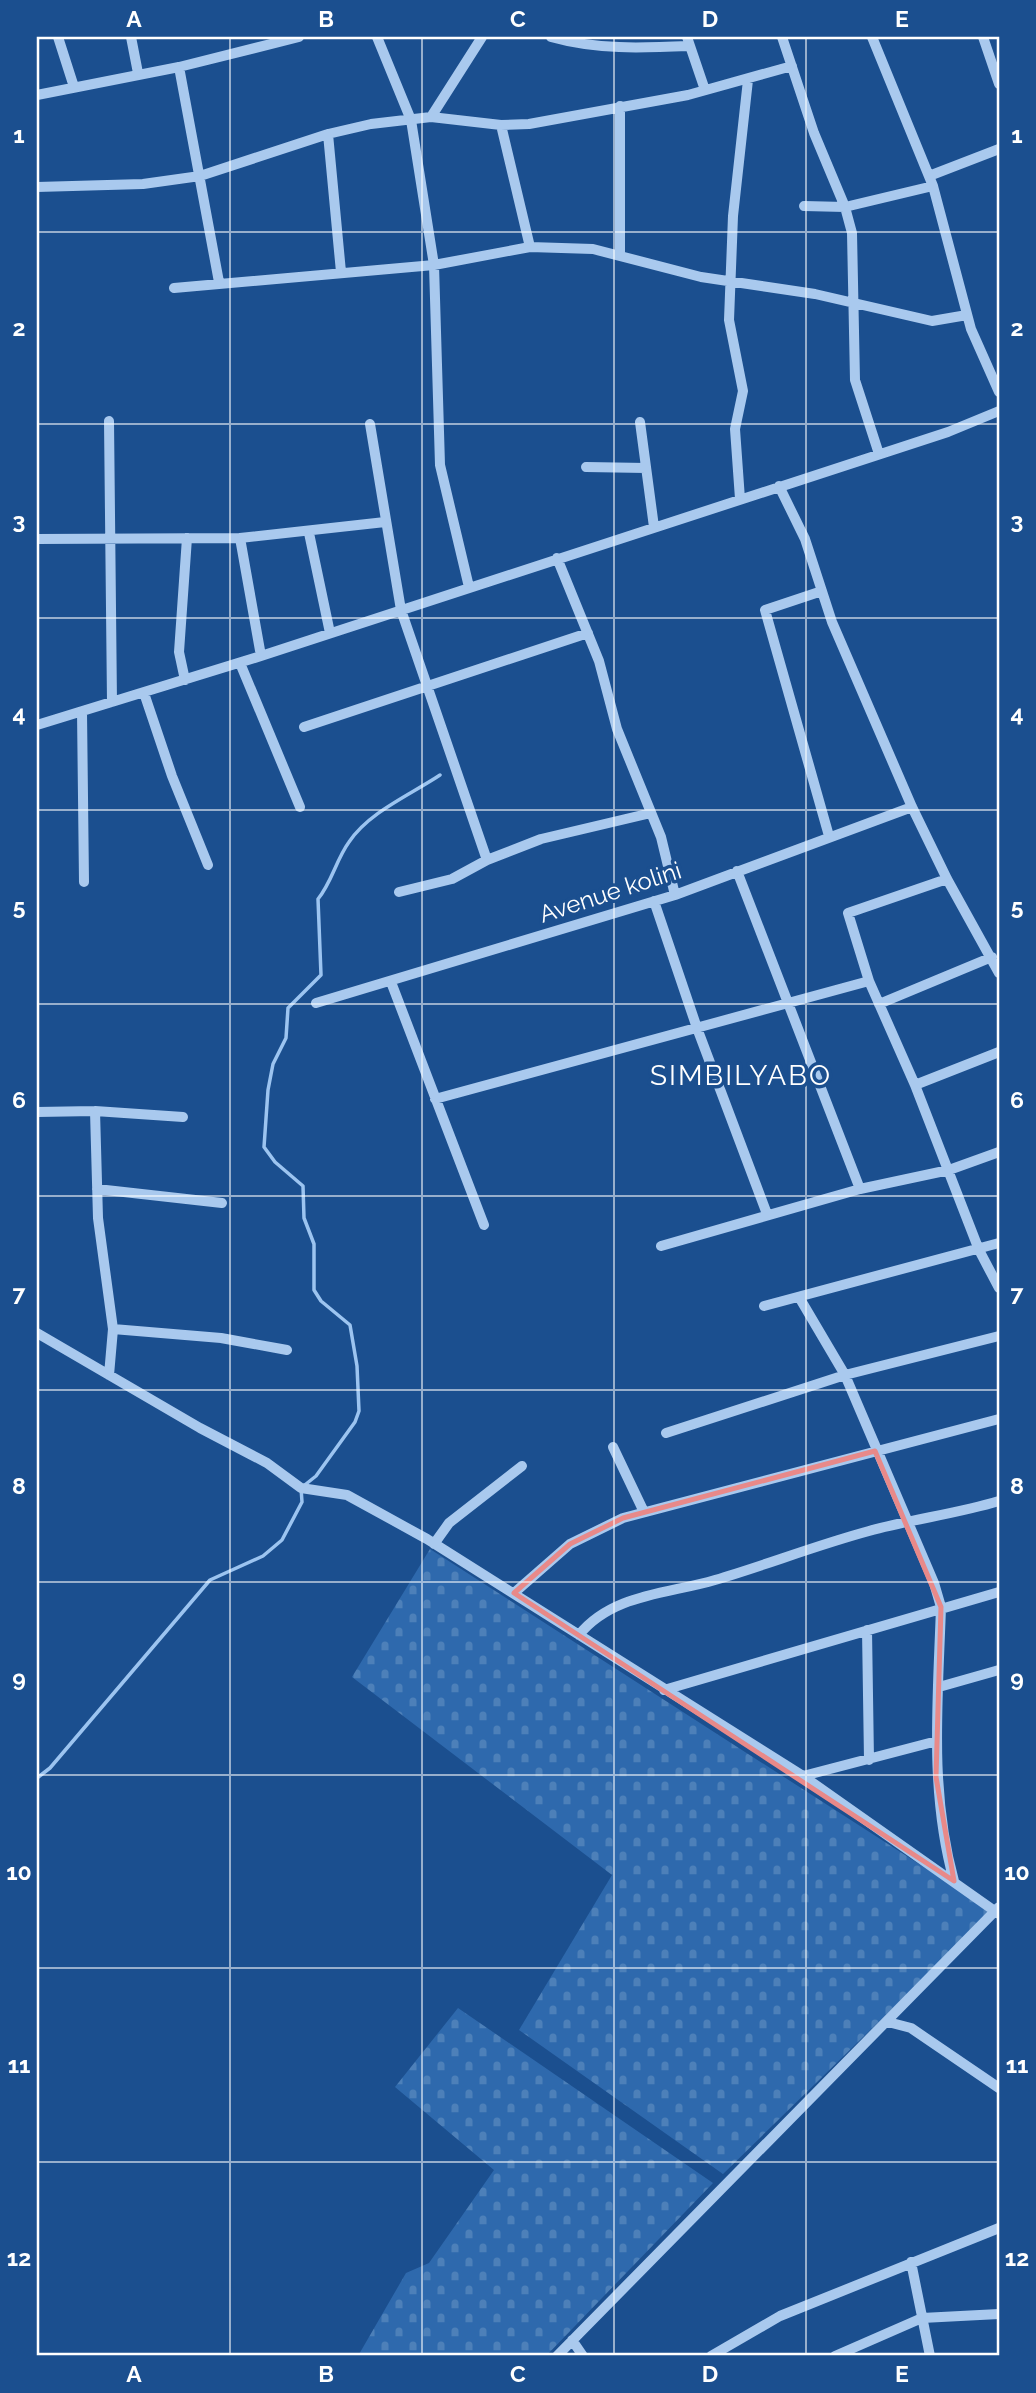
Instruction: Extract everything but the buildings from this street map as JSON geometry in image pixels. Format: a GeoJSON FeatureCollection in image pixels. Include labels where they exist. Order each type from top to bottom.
{"type":"FeatureCollection","features":[{"type":"Feature","properties":{"kind":"street"},"geometry":{"type":"LineString","coordinates":[[58,37],[74,87]]}},
{"type":"Feature","properties":{"kind":"street"},"geometry":{"type":"LineString","coordinates":[[131,37],[138,73]]}},
{"type":"Feature","properties":{"kind":"street"},"geometry":{"type":"LineString","coordinates":[[256,37],[258,50]]}},
{"type":"Feature","properties":{"kind":"street"},"geometry":{"type":"LineString","coordinates":[[37,95],[258,50],[299,37]]}},
{"type":"Feature","properties":{"kind":"street"},"geometry":{"type":"LineString","coordinates":[[377,37],[411,120],[435,265],[440,465],[469,587]]}},
{"type":"Feature","properties":{"kind":"street"},"geometry":{"type":"LineString","coordinates":[[431,117],[482,37]]}},
{"type":"Feature","properties":{"kind":"street"},"geometry":{"type":"LineString","coordinates":[[551,37],[580,45],[640,48],[689,41],[705,90]]}},
{"type":"Feature","properties":{"kind":"street"},"geometry":{"type":"LineString","coordinates":[[782,37],[814,133],[845,206],[852,233],[855,380],[879,454]]}},
{"type":"Feature","properties":{"kind":"street"},"geometry":{"type":"LineString","coordinates":[[872,37],[931,181],[967,314],[999,392]]}},
{"type":"Feature","properties":{"kind":"street"},"geometry":{"type":"LineString","coordinates":[[983,37],[999,84]]}},
{"type":"Feature","properties":{"kind":"street"},"geometry":{"type":"LineString","coordinates":[[37,187],[143,184],[200,176],[328,134],[431,117],[501,125],[529,124],[705,90],[792,66]]}},
{"type":"Feature","properties":{"kind":"street"},"geometry":{"type":"LineString","coordinates":[[178,67],[219,282]]}},
{"type":"Feature","properties":{"kind":"street"},"geometry":{"type":"LineString","coordinates":[[740,499],[734,429],[743,391],[729,320],[733,216],[748,80]]}},
{"type":"Feature","properties":{"kind":"street"},"geometry":{"type":"LineString","coordinates":[[620,106],[620,255]]}},
{"type":"Feature","properties":{"kind":"street"},"geometry":{"type":"LineString","coordinates":[[501,125],[530,247]]}},
{"type":"Feature","properties":{"kind":"street"},"geometry":{"type":"LineString","coordinates":[[328,134],[341,272]]}},
{"type":"Feature","properties":{"kind":"street"},"geometry":{"type":"LineString","coordinates":[[804,206],[845,206],[931,181],[999,149]]}},
{"type":"Feature","properties":{"kind":"street"},"geometry":{"type":"LineString","coordinates":[[174,288],[435,265],[530,247],[593,249],[732,283],[815,294],[932,321],[967,314]]}},
{"type":"Feature","properties":{"kind":"street"},"geometry":{"type":"LineString","coordinates":[[37,725],[240,663],[879,454],[999,411]]}},
{"type":"Feature","properties":{"kind":"street"},"geometry":{"type":"LineString","coordinates":[[109,421],[108,539],[112,702]]}},
{"type":"Feature","properties":{"kind":"street"},"geometry":{"type":"LineString","coordinates":[[640,422],[654,527]]}},
{"type":"Feature","properties":{"kind":"street"},"geometry":{"type":"LineString","coordinates":[[370,424],[401,610],[487,860]]}},
{"type":"Feature","properties":{"kind":"street"},"geometry":{"type":"LineString","coordinates":[[586,467],[646,468]]}},
{"type":"Feature","properties":{"kind":"street"},"geometry":{"type":"LineString","coordinates":[[779,486],[805,539],[832,622],[912,807],[947,879],[999,973]]}},
{"type":"Feature","properties":{"kind":"street"},"geometry":{"type":"LineString","coordinates":[[37,539],[240,538],[309,533],[385,522]]}},
{"type":"Feature","properties":{"kind":"street"},"geometry":{"type":"LineString","coordinates":[[309,533],[330,633]]}},
{"type":"Feature","properties":{"kind":"street"},"geometry":{"type":"LineString","coordinates":[[185,680],[179,652],[187,538]]}},
{"type":"Feature","properties":{"kind":"street"},"geometry":{"type":"LineString","coordinates":[[240,538],[261,656]]}},
{"type":"Feature","properties":{"kind":"street"},"geometry":{"type":"LineString","coordinates":[[557,558],[599,661],[617,729],[661,837],[675,895]]}},
{"type":"Feature","properties":{"kind":"street"},"geometry":{"type":"LineString","coordinates":[[822,591],[765,610],[829,836]]}},
{"type":"Feature","properties":{"kind":"street"},"geometry":{"type":"LineString","coordinates":[[304,727],[588,633]]}},
{"type":"Feature","properties":{"kind":"street"},"geometry":{"type":"LineString","coordinates":[[240,663],[300,807]]}},
{"type":"Feature","properties":{"kind":"street"},"geometry":{"type":"LineString","coordinates":[[144,692],[172,776],[208,865]]}},
{"type":"Feature","properties":{"kind":"street"},"geometry":{"type":"LineString","coordinates":[[82,712],[84,882]]}},
{"type":"Feature","properties":{"kind":"street","name":"Avenue kolini"},"geometry":{"type":"LineString","coordinates":[[316,1003],[675,895],[912,807]]}},
{"type":"Feature","properties":{"kind":"street"},"geometry":{"type":"LineString","coordinates":[[399,892],[452,879],[487,860],[541,839],[651,813]]}},
{"type":"Feature","properties":{"kind":"street"},"geometry":{"type":"LineString","coordinates":[[737,871],[860,1189]]}},
{"type":"Feature","properties":{"kind":"street"},"geometry":{"type":"LineString","coordinates":[[947,879],[848,913],[869,982],[915,1085],[979,1250],[999,1288]]}},
{"type":"Feature","properties":{"kind":"street"},"geometry":{"type":"LineString","coordinates":[[654,901],[697,1028],[767,1214]]}},
{"type":"Feature","properties":{"kind":"street"},"geometry":{"type":"LineString","coordinates":[[879,1003],[992,957]]}},
{"type":"Feature","properties":{"kind":"street"},"geometry":{"type":"LineString","coordinates":[[391,982],[484,1225]]}},
{"type":"Feature","properties":{"kind":"street"},"geometry":{"type":"LineString","coordinates":[[435,1100],[697,1028],[789,1006],[869,982]]}},
{"type":"Feature","properties":{"kind":"street"},"geometry":{"type":"LineString","coordinates":[[915,1085],[999,1052]]}},
{"type":"Feature","properties":{"kind":"street"},"geometry":{"type":"LineString","coordinates":[[95,1111],[98,1219],[113,1329],[109,1375]]}},
{"type":"Feature","properties":{"kind":"street"},"geometry":{"type":"LineString","coordinates":[[37,1112],[95,1111],[183,1117]]}},
{"type":"Feature","properties":{"kind":"street"},"geometry":{"type":"LineString","coordinates":[[661,1246],[860,1189],[949,1170],[999,1152]]}},
{"type":"Feature","properties":{"kind":"street"},"geometry":{"type":"LineString","coordinates":[[97,1189],[222,1203]]}},
{"type":"Feature","properties":{"kind":"street"},"geometry":{"type":"LineString","coordinates":[[764,1306],[999,1243]]}},
{"type":"Feature","properties":{"kind":"street"},"geometry":{"type":"LineString","coordinates":[[799,1297],[845,1375],[875,1451],[909,1522],[941,1607],[936,1777],[945,1847],[954,1881]]}},
{"type":"Feature","properties":{"kind":"street"},"geometry":{"type":"LineString","coordinates":[[113,1329],[221,1338],[287,1350]]}},
{"type":"Feature","properties":{"kind":"street"},"geometry":{"type":"LineString","coordinates":[[37,1333],[267,1463],[301,1488],[347,1495],[514,1592],[664,1690],[803,1776],[998,1910],[557,2356]]}},
{"type":"Feature","properties":{"kind":"street"},"geometry":{"type":"LineString","coordinates":[[666,1433],[845,1375],[999,1336]]}},
{"type":"Feature","properties":{"kind":"street"},"geometry":{"type":"LineString","coordinates":[[514,1592],[570,1544],[623,1518],[999,1419]]}},
{"type":"Feature","properties":{"kind":"street"},"geometry":{"type":"LineString","coordinates":[[613,1447],[644,1512]]}},
{"type":"Feature","properties":{"kind":"street"},"geometry":{"type":"LineString","coordinates":[[434,1544],[449,1523],[522,1466]]}},
{"type":"Feature","properties":{"kind":"street"},"geometry":{"type":"LineString","coordinates":[[579,1635],[591,1620],[632,1599],[712,1581],[868,1531],[953,1514],[999,1501]]}},
{"type":"Feature","properties":{"kind":"street"},"geometry":{"type":"LineString","coordinates":[[664,1690],[999,1592]]}},
{"type":"Feature","properties":{"kind":"street"},"geometry":{"type":"LineString","coordinates":[[867,1630],[869,1760]]}},
{"type":"Feature","properties":{"kind":"street"},"geometry":{"type":"LineString","coordinates":[[939,1687],[999,1670]]}},
{"type":"Feature","properties":{"kind":"street"},"geometry":{"type":"LineString","coordinates":[[803,1776],[937,1741]]}},
{"type":"Feature","properties":{"kind":"street"},"geometry":{"type":"LineString","coordinates":[[888,2022],[911,2028],[999,2088]]}},
{"type":"Feature","properties":{"kind":"street"},"geometry":{"type":"LineString","coordinates":[[711,2356],[725,2351],[780,2316],[999,2228]]}},
{"type":"Feature","properties":{"kind":"street"},"geometry":{"type":"LineString","coordinates":[[911,2262],[930,2356]]}},
{"type":"Feature","properties":{"kind":"street"},"geometry":{"type":"LineString","coordinates":[[835,2356],[922,2318],[999,2314]]}},
{"type":"Feature","properties":{"kind":"street"},"geometry":{"type":"LineString","coordinates":[[572,2340],[583,2356]]}},
{"type":"Feature","properties":{"kind":"highlighted area"},"geometry":{"type":"Polygon","coordinates":[[[875,1451],[941,1607],[936,1777],[954,1881],[514,1593],[570,1544],[623,1518],[875,1451]]]}},
{"type":"Feature","properties":{"kind":"green space"},"geometry":{"type":"Polygon","coordinates":[[[430,1549],[992,1911],[723,2174],[519,2030],[612,1875],[352,1677],[430,1549]]]}},
{"type":"Feature","properties":{"kind":"green space"},"geometry":{"type":"Polygon","coordinates":[[[458,2008],[713,2183],[546,2356],[358,2356],[406,2273],[429,2263],[494,2170],[395,2087],[458,2008]]]}},
{"type":"Feature","properties":{"kind":"waterway"},"geometry":{"type":"LineString","coordinates":[[37,1778],[50,1768],[210,1580],[263,1556],[282,1540],[302,1502],[301,1488],[316,1476],[355,1422],[359,1411],[357,1366],[350,1325],[321,1301],[314,1290],[314,1244],[304,1218],[303,1186],[275,1162],[264,1147],[268,1090],[273,1064],[286,1038],[288,1008],[321,975],[318,899],[345,849],[367,822],[440,775]]}},
{"type":"Feature","properties":{"kind":"district","name":"SIMBILYABO"},"geometry":{"type":"Point","coordinates":[741,1075]}}]}
